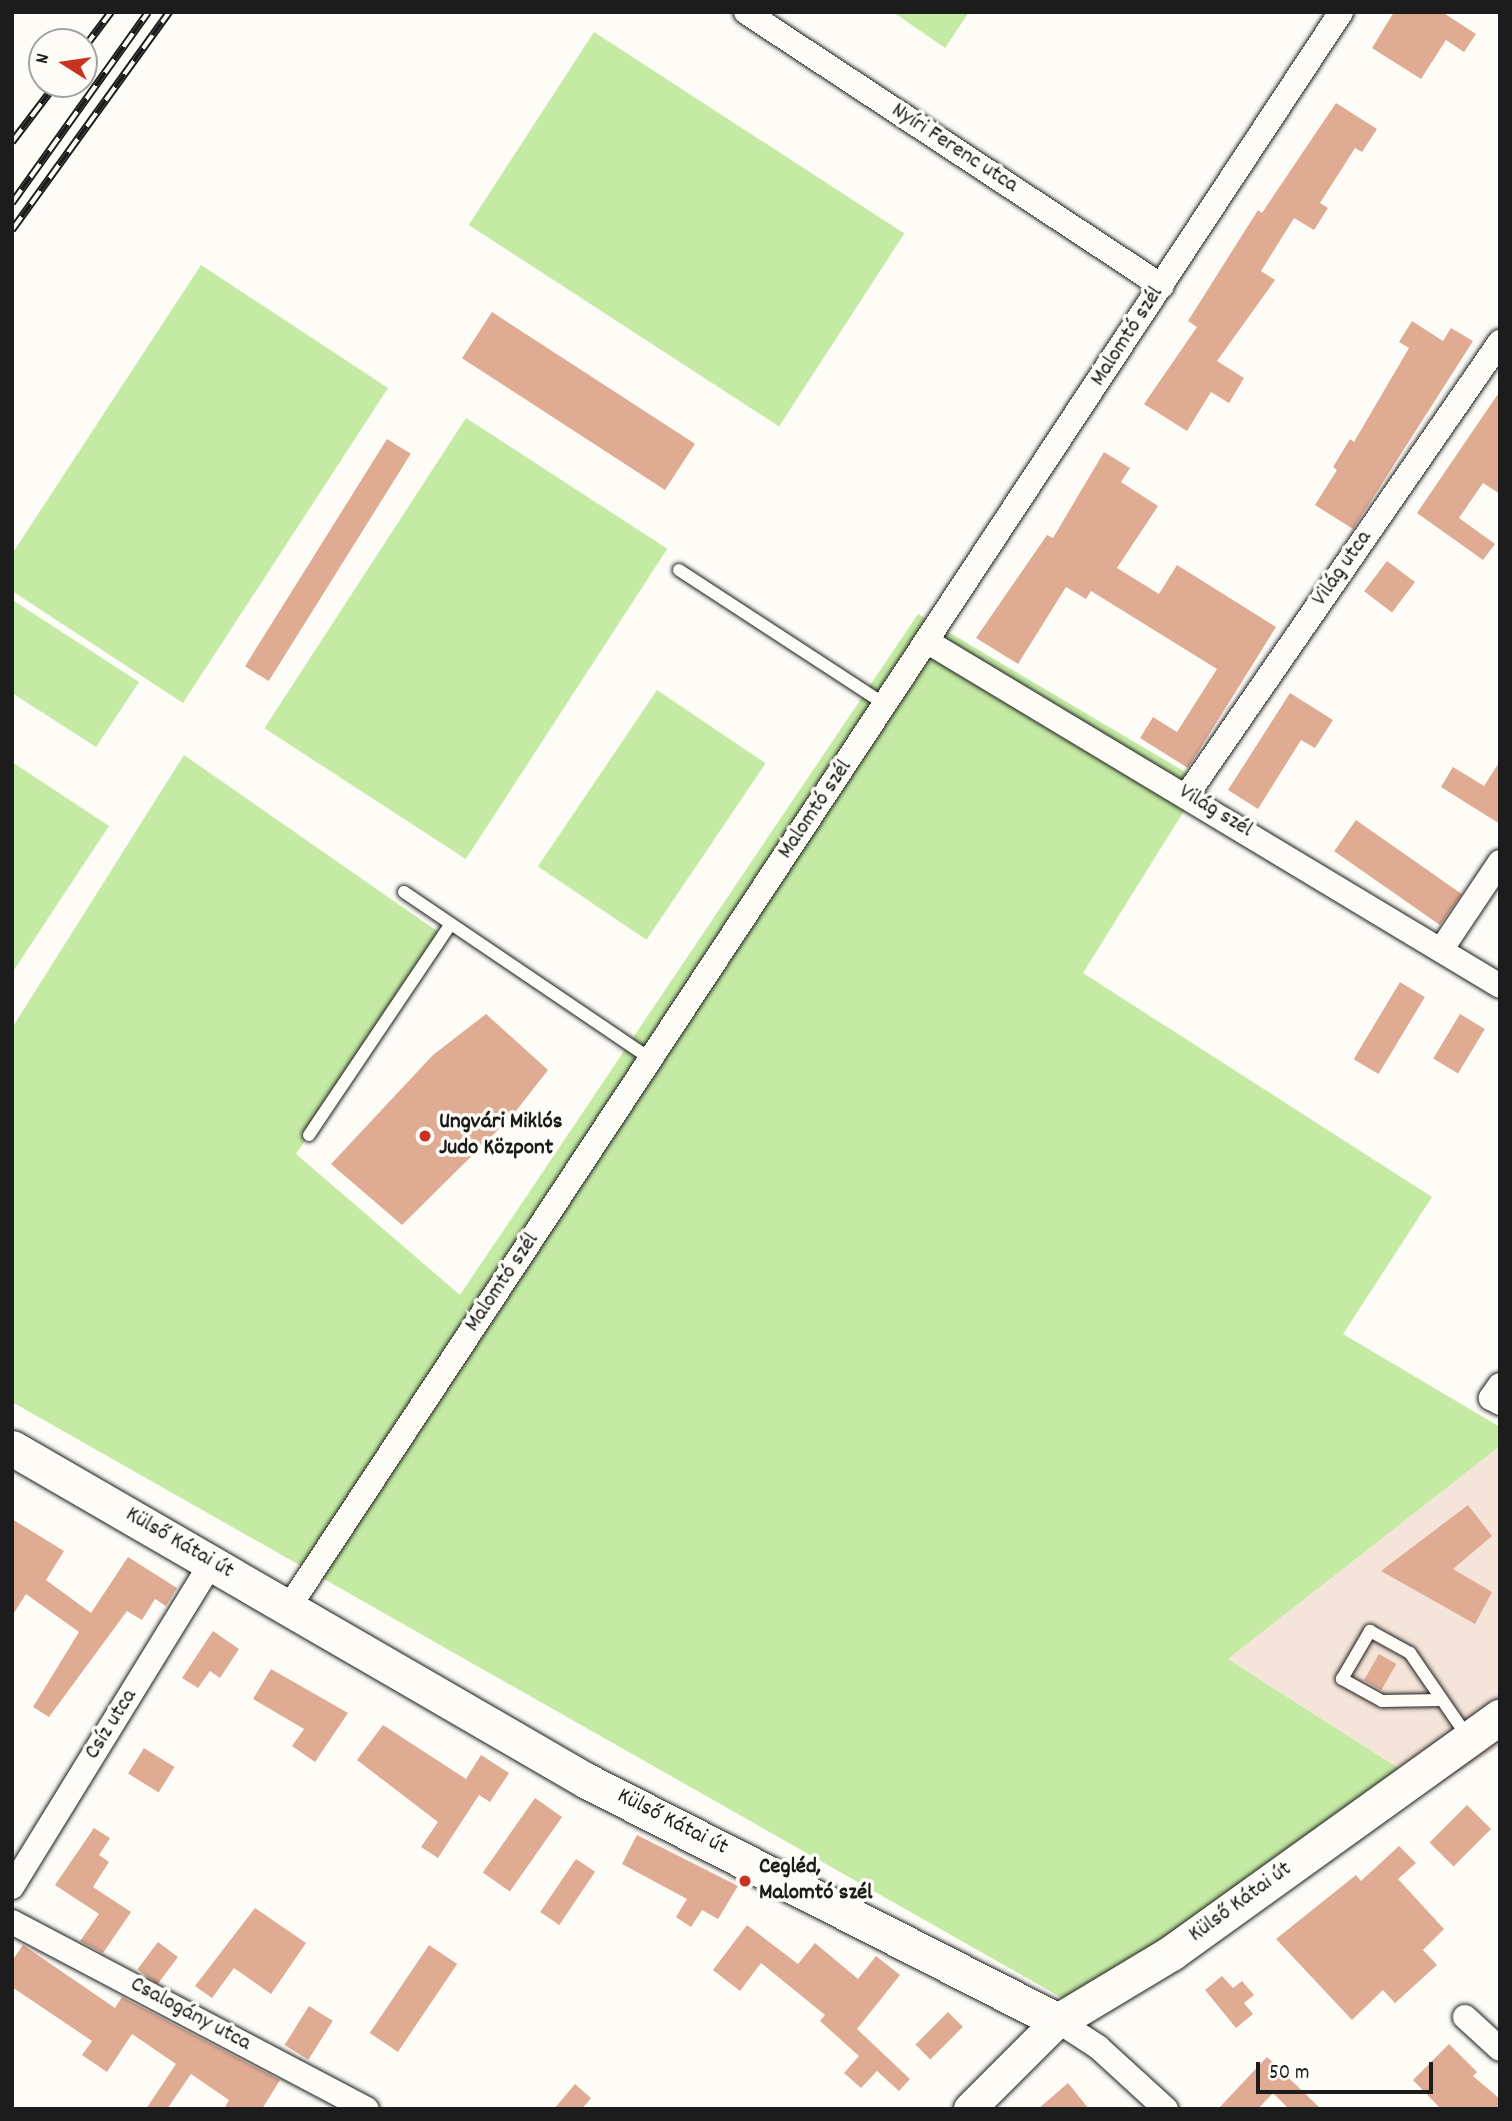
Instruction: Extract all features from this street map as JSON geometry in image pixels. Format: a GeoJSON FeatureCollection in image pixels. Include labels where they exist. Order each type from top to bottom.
{"type":"FeatureCollection","features":[{"type":"Feature","properties":{"kind":"main road","name":"Külső Kátai út"},"geometry":{"type":"LineString","coordinates":[[12,1448],[587,1781],[1058,2021],[1171,1953],[1500,1717]]}},
{"type":"Feature","properties":{"kind":"street","name":"Nyíri Ferenc utca"},"geometry":{"type":"LineString","coordinates":[[746,12],[1162,286]]}},
{"type":"Feature","properties":{"kind":"street","name":"Malomtó szél"},"geometry":{"type":"LineString","coordinates":[[289,1607],[928,642],[1341,12]]}},
{"type":"Feature","properties":{"kind":"street","name":"Világ utca"},"geometry":{"type":"LineString","coordinates":[[1187,795],[1500,342]]}},
{"type":"Feature","properties":{"kind":"street","name":"Világ szél"},"geometry":{"type":"LineString","coordinates":[[928,642],[1187,795],[1500,986]]}},
{"type":"Feature","properties":{"kind":"street"},"geometry":{"type":"LineString","coordinates":[[1441,950],[1500,862]]}},
{"type":"Feature","properties":{"kind":"street"},"geometry":{"type":"LineString","coordinates":[[1500,1385],[1491,1398],[1500,1403]]}},
{"type":"Feature","properties":{"kind":"street","name":"Csíz utca"},"geometry":{"type":"LineString","coordinates":[[12,1887],[211,1563]]}},
{"type":"Feature","properties":{"kind":"street","name":"Csalogány utca"},"geometry":{"type":"LineString","coordinates":[[12,1922],[367,2109]]}},
{"type":"Feature","properties":{"kind":"street"},"geometry":{"type":"LineString","coordinates":[[1465,2017],[1500,2049]]}},
{"type":"Feature","properties":{"kind":"street"},"geometry":{"type":"LineString","coordinates":[[970,2109],[1058,2021],[1098,2047],[1166,2109]]}},
{"type":"Feature","properties":{"kind":"lane"},"geometry":{"type":"LineString","coordinates":[[679,570],[886,705]]}},
{"type":"Feature","properties":{"kind":"lane"},"geometry":{"type":"LineString","coordinates":[[404,892],[651,1059]]}},
{"type":"Feature","properties":{"kind":"lane"},"geometry":{"type":"LineString","coordinates":[[309,1135],[451,924]]}},
{"type":"Feature","properties":{"kind":"lane"},"geometry":{"type":"LineString","coordinates":[[1440,1700],[1382,1701],[1342,1679],[1370,1631],[1410,1653],[1440,1700],[1470,1739]]}},
{"type":"Feature","properties":{"kind":"shaded area"},"geometry":{"type":"Polygon","coordinates":[[[1500,1446],[1500,1746],[1431,1789],[1228,1659],[1500,1446]]]}},
{"type":"Feature","properties":{"kind":"green space"},"geometry":{"type":"Polygon","coordinates":[[[893,12],[969,12],[945,48],[893,12]]]}},
{"type":"Feature","properties":{"kind":"green space"},"geometry":{"type":"Polygon","coordinates":[[[594,32],[904,234],[779,426],[469,225],[594,32]]]}},
{"type":"Feature","properties":{"kind":"green space"},"geometry":{"type":"Polygon","coordinates":[[[201,265],[388,388],[183,703],[12,591],[12,554],[201,265]]]}},
{"type":"Feature","properties":{"kind":"green space"},"geometry":{"type":"Polygon","coordinates":[[[466,418],[667,549],[466,859],[264,728],[466,418]]]}},
{"type":"Feature","properties":{"kind":"green space"},"geometry":{"type":"Polygon","coordinates":[[[14,601],[139,682],[96,747],[12,693],[14,601]]]}},
{"type":"Feature","properties":{"kind":"green space"},"geometry":{"type":"Polygon","coordinates":[[[918,614],[1202,782],[1083,973],[1432,1197],[1343,1334],[1500,1427],[1500,1446],[1228,1659],[1431,1789],[1262,1895],[1092,2015],[12,1402],[12,1028],[184,755],[444,936],[296,1154],[460,1295],[918,614]]]}},
{"type":"Feature","properties":{"kind":"green space"},"geometry":{"type":"Polygon","coordinates":[[[657,690],[766,763],[646,940],[538,867],[657,690]]]}},
{"type":"Feature","properties":{"kind":"green space"},"geometry":{"type":"Polygon","coordinates":[[[12,762],[109,826],[12,973],[12,762]]]}},
{"type":"Feature","properties":{"kind":"building"},"geometry":{"type":"Polygon","coordinates":[[[1394,12],[1442,12],[1476,34],[1464,52],[1446,40],[1421,79],[1372,48],[1394,12]]]}},
{"type":"Feature","properties":{"kind":"building"},"geometry":{"type":"Polygon","coordinates":[[[1336,103],[1377,129],[1362,152],[1355,148],[1320,203],[1328,208],[1314,230],[1294,218],[1261,271],[1275,280],[1217,361],[1244,378],[1229,403],[1211,392],[1187,431],[1144,404],[1197,327],[1188,321],[1258,210],[1262,213],[1336,103]]]}},
{"type":"Feature","properties":{"kind":"building"},"geometry":{"type":"Polygon","coordinates":[[[492,312],[695,444],[665,490],[462,358],[492,312]]]}},
{"type":"Feature","properties":{"kind":"building"},"geometry":{"type":"Polygon","coordinates":[[[1412,321],[1443,341],[1451,328],[1473,341],[1353,529],[1315,505],[1337,470],[1333,467],[1350,439],[1354,442],[1409,348],[1399,342],[1412,321]]]}},
{"type":"Feature","properties":{"kind":"building"},"geometry":{"type":"Polygon","coordinates":[[[1500,391],[1500,494],[1483,483],[1459,518],[1495,544],[1483,560],[1417,513],[1500,391]]]}},
{"type":"Feature","properties":{"kind":"building"},"geometry":{"type":"Polygon","coordinates":[[[387,439],[411,454],[269,681],[245,666],[387,439]]]}},
{"type":"Feature","properties":{"kind":"building"},"geometry":{"type":"Polygon","coordinates":[[[1104,452],[1130,468],[1121,482],[1158,506],[1117,568],[1159,594],[1177,565],[1276,627],[1188,768],[1140,738],[1153,717],[1177,732],[1217,669],[1091,591],[1086,599],[1066,587],[1018,664],[976,638],[1047,535],[1053,538],[1104,452]]]}},
{"type":"Feature","properties":{"kind":"building"},"geometry":{"type":"Polygon","coordinates":[[[1387,561],[1415,582],[1392,612],[1364,591],[1387,561]]]}},
{"type":"Feature","properties":{"kind":"building"},"geometry":{"type":"Polygon","coordinates":[[[1290,693],[1333,720],[1315,748],[1301,740],[1258,809],[1228,790],[1290,693]]]}},
{"type":"Feature","properties":{"kind":"building"},"geometry":{"type":"Polygon","coordinates":[[[1500,761],[1500,824],[1441,787],[1453,767],[1484,786],[1500,761]]]}},
{"type":"Feature","properties":{"kind":"building"},"geometry":{"type":"Polygon","coordinates":[[[1356,820],[1462,894],[1440,925],[1334,851],[1356,820]]]}},
{"type":"Feature","properties":{"kind":"building"},"geometry":{"type":"Polygon","coordinates":[[[1400,982],[1425,997],[1379,1074],[1354,1059],[1400,982]]]}},
{"type":"Feature","properties":{"kind":"building","name":"Ungvári Miklós Judo Központ"},"geometry":{"type":"Polygon","coordinates":[[[486,1014],[548,1070],[512,1116],[402,1225],[331,1164],[433,1055],[486,1014]]]}},
{"type":"Feature","properties":{"kind":"building"},"geometry":{"type":"Polygon","coordinates":[[[1460,1014],[1485,1029],[1458,1074],[1433,1059],[1460,1014]]]}},
{"type":"Feature","properties":{"kind":"building"},"geometry":{"type":"Polygon","coordinates":[[[1468,1505],[1492,1536],[1453,1569],[1492,1592],[1475,1624],[1381,1571],[1468,1505]]]}},
{"type":"Feature","properties":{"kind":"building"},"geometry":{"type":"Polygon","coordinates":[[[12,1519],[64,1551],[46,1580],[91,1613],[128,1557],[177,1588],[166,1606],[155,1599],[142,1620],[127,1611],[49,1717],[33,1707],[79,1632],[26,1594],[12,1616],[12,1519]]]}},
{"type":"Feature","properties":{"kind":"building"},"geometry":{"type":"Polygon","coordinates":[[[213,1631],[239,1649],[220,1678],[210,1671],[198,1688],[182,1678],[213,1631]]]}},
{"type":"Feature","properties":{"kind":"building"},"geometry":{"type":"Polygon","coordinates":[[[1379,1654],[1396,1664],[1381,1690],[1364,1680],[1379,1654]]]}},
{"type":"Feature","properties":{"kind":"building"},"geometry":{"type":"Polygon","coordinates":[[[271,1669],[348,1713],[315,1762],[292,1746],[304,1729],[253,1699],[271,1669]]]}},
{"type":"Feature","properties":{"kind":"building"},"geometry":{"type":"Polygon","coordinates":[[[383,1725],[466,1779],[481,1755],[509,1773],[490,1802],[479,1795],[438,1858],[421,1847],[438,1822],[357,1760],[383,1725]]]}},
{"type":"Feature","properties":{"kind":"building"},"geometry":{"type":"Polygon","coordinates":[[[144,1748],[175,1767],[159,1793],[128,1773],[144,1748]]]}},
{"type":"Feature","properties":{"kind":"building"},"geometry":{"type":"Polygon","coordinates":[[[535,1798],[562,1817],[510,1891],[483,1873],[535,1798]]]}},
{"type":"Feature","properties":{"kind":"building"},"geometry":{"type":"Polygon","coordinates":[[[1467,1805],[1491,1829],[1454,1867],[1430,1842],[1467,1805]]]}},
{"type":"Feature","properties":{"kind":"building"},"geometry":{"type":"Polygon","coordinates":[[[94,1828],[110,1838],[99,1855],[109,1862],[93,1887],[131,1912],[103,1953],[80,1941],[99,1914],[55,1885],[94,1828]]]}},
{"type":"Feature","properties":{"kind":"building"},"geometry":{"type":"Polygon","coordinates":[[[637,1835],[738,1886],[718,1919],[702,1910],[691,1927],[676,1917],[687,1899],[622,1864],[637,1835]]]}},
{"type":"Feature","properties":{"kind":"building"},"geometry":{"type":"Polygon","coordinates":[[[1399,1846],[1416,1863],[1398,1879],[1444,1929],[1423,1950],[1437,1965],[1395,2003],[1383,1990],[1352,2020],[1276,1939],[1356,1875],[1361,1881],[1399,1846]]]}},
{"type":"Feature","properties":{"kind":"building"},"geometry":{"type":"Polygon","coordinates":[[[576,1859],[595,1872],[559,1925],[540,1912],[576,1859]]]}},
{"type":"Feature","properties":{"kind":"building"},"geometry":{"type":"Polygon","coordinates":[[[255,1908],[306,1943],[271,1994],[234,1968],[212,1998],[195,1986],[255,1908]]]}},
{"type":"Feature","properties":{"kind":"building"},"geometry":{"type":"Polygon","coordinates":[[[747,1925],[798,1964],[815,1943],[858,1979],[876,1956],[900,1975],[857,2029],[910,2079],[899,2091],[877,2071],[861,2088],[844,2073],[859,2056],[820,2021],[825,2015],[761,1963],[740,1991],[713,1970],[747,1925]]]}},
{"type":"Feature","properties":{"kind":"building"},"geometry":{"type":"Polygon","coordinates":[[[158,1942],[178,1957],[158,1984],[138,1969],[158,1942]]]}},
{"type":"Feature","properties":{"kind":"building"},"geometry":{"type":"Polygon","coordinates":[[[23,1945],[115,2008],[122,1997],[280,2080],[262,2109],[224,2109],[229,2100],[191,2074],[167,2109],[146,2109],[176,2064],[132,2034],[107,2072],[82,2055],[92,2041],[12,1987],[12,1961],[23,1945]]]}},
{"type":"Feature","properties":{"kind":"building"},"geometry":{"type":"Polygon","coordinates":[[[429,1945],[457,1964],[398,2052],[370,2033],[429,1945]]]}},
{"type":"Feature","properties":{"kind":"building"},"geometry":{"type":"Polygon","coordinates":[[[1222,1976],[1233,1988],[1242,1981],[1254,1995],[1244,2003],[1253,2014],[1236,2028],[1205,1990],[1222,1976]]]}},
{"type":"Feature","properties":{"kind":"building"},"geometry":{"type":"Polygon","coordinates":[[[309,2006],[333,2021],[308,2060],[285,2045],[309,2006]]]}},
{"type":"Feature","properties":{"kind":"building"},"geometry":{"type":"Polygon","coordinates":[[[948,2012],[963,2027],[930,2059],[915,2045],[948,2012]]]}},
{"type":"Feature","properties":{"kind":"building"},"geometry":{"type":"Polygon","coordinates":[[[1449,2044],[1477,2072],[1473,2076],[1500,2099],[1500,2109],[1441,2109],[1413,2080],[1449,2044]]]}},
{"type":"Feature","properties":{"kind":"building"},"geometry":{"type":"Polygon","coordinates":[[[1267,2057],[1321,2109],[1289,2109],[1273,2093],[1258,2109],[1218,2109],[1267,2057]]]}},
{"type":"Feature","properties":{"kind":"building"},"geometry":{"type":"Polygon","coordinates":[[[1068,2083],[1089,2109],[1038,2109],[1068,2083]]]}},
{"type":"Feature","properties":{"kind":"building"},"geometry":{"type":"Polygon","coordinates":[[[575,2084],[591,2098],[582,2109],[554,2109],[575,2084]]]}},
{"type":"Feature","properties":{"kind":"railway"},"geometry":{"type":"LineString","coordinates":[[98,29],[111,12]]}},
{"type":"Feature","properties":{"kind":"railway"},"geometry":{"type":"LineString","coordinates":[[12,203],[148,12]]}},
{"type":"Feature","properties":{"kind":"railway"},"geometry":{"type":"LineString","coordinates":[[12,230],[169,12]]}},
{"type":"Feature","properties":{"kind":"railway"},"geometry":{"type":"LineString","coordinates":[[12,142],[45,98]]}},
{"type":"Feature","properties":{"kind":"place","name":"Ungvári Miklós Judo Központ"},"geometry":{"type":"Point","coordinates":[425,1136]}},
{"type":"Feature","properties":{"kind":"place","name":"Cegléd, Malomtó szél"},"geometry":{"type":"Point","coordinates":[745,1881]}}]}
